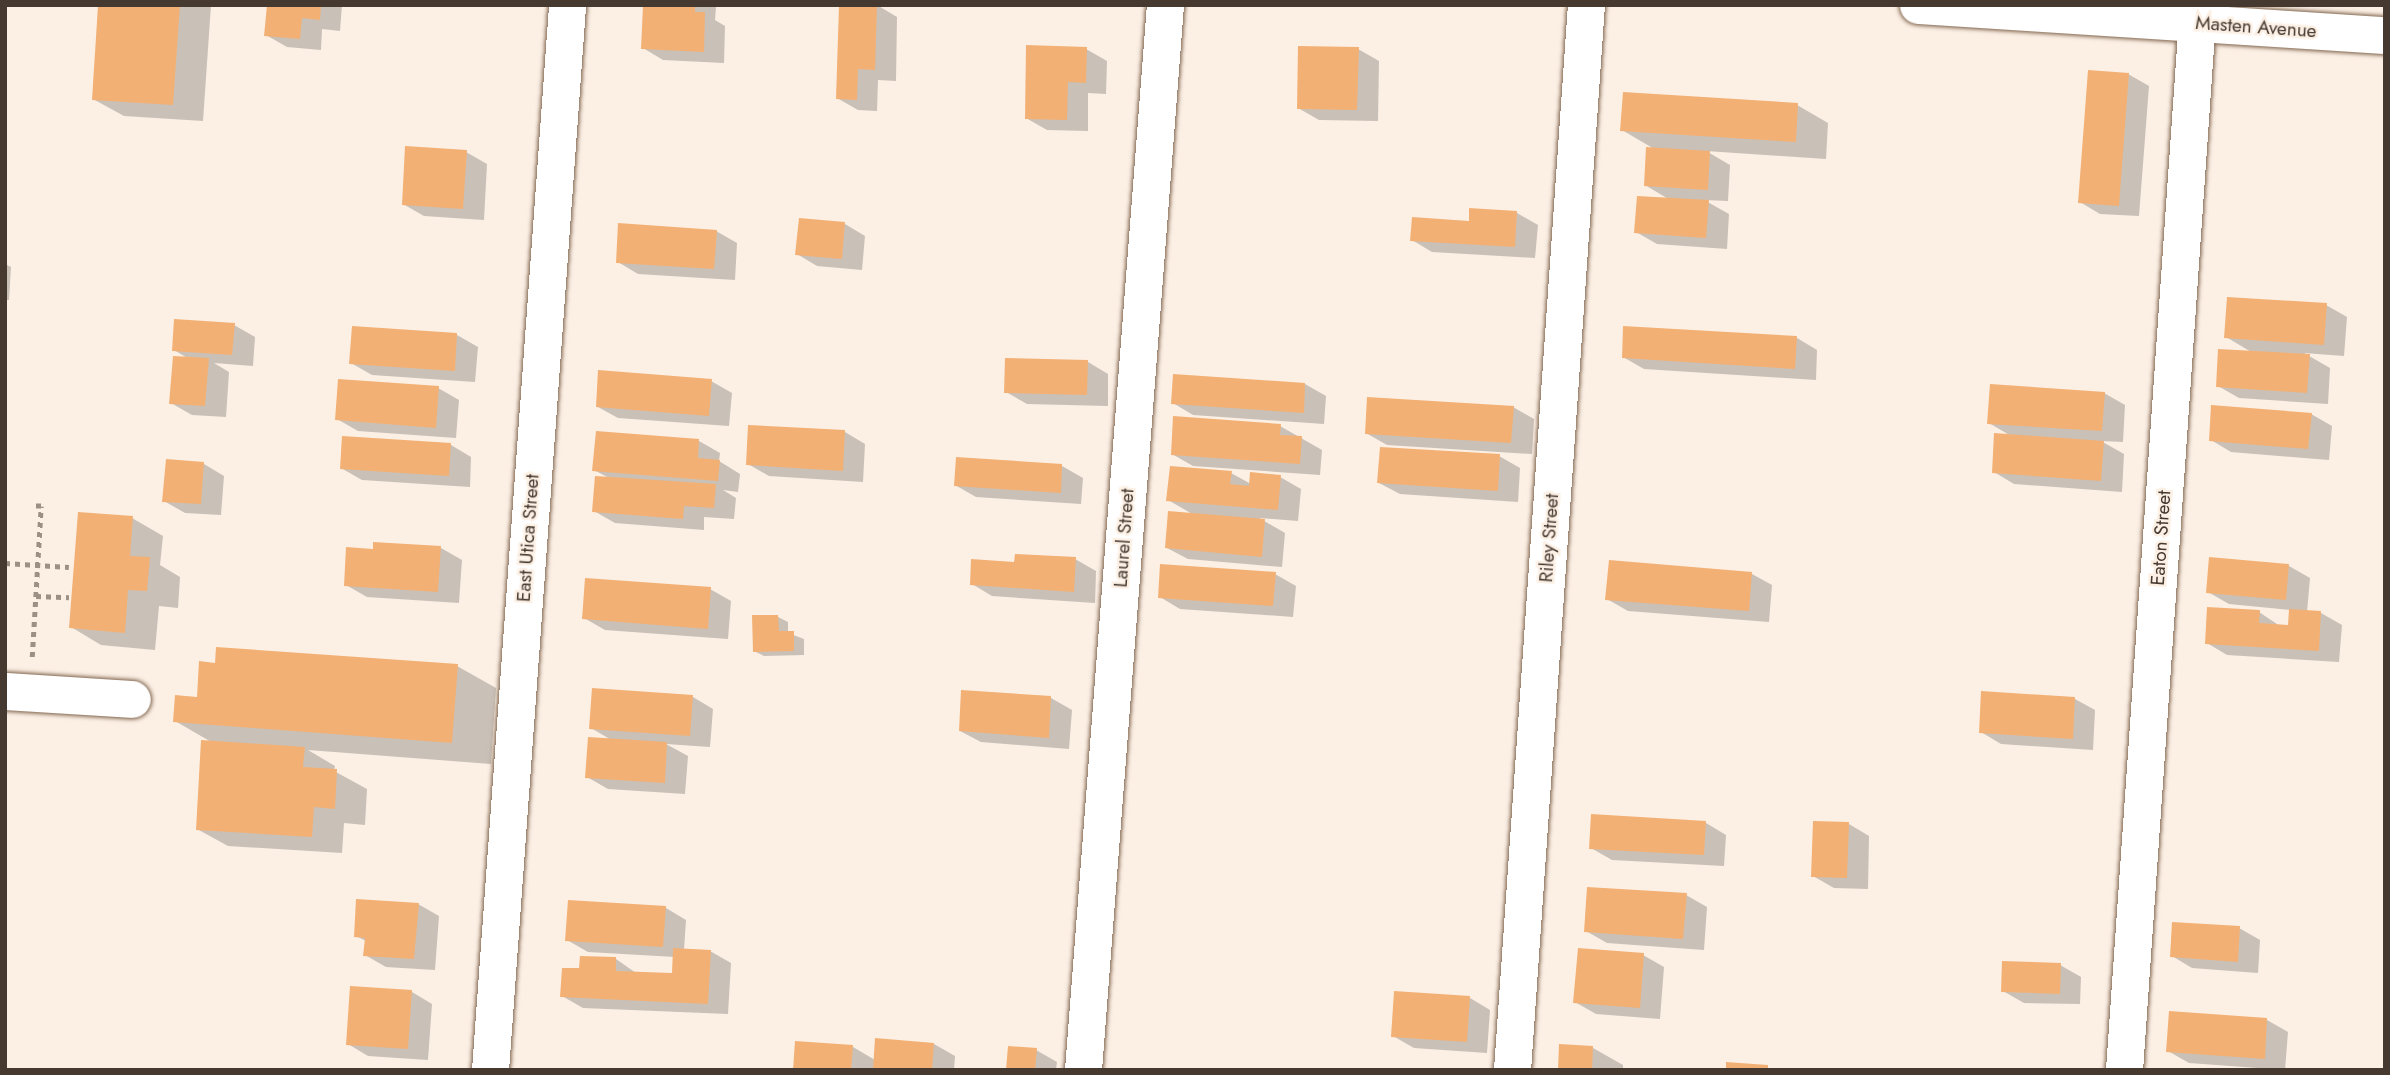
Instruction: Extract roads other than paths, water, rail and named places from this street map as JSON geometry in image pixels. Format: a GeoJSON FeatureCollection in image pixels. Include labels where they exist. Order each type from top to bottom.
{"type":"FeatureCollection","features":[{"type":"Feature","properties":{"kind":"street","name":"East Utica Street"},"geometry":{"type":"LineString","coordinates":[[490,1070],[567,5]]}},
{"type":"Feature","properties":{"kind":"street","name":"Laurel Street"},"geometry":{"type":"LineString","coordinates":[[1083,1070],[1165,5]]}},
{"type":"Feature","properties":{"kind":"street","name":"Riley Street"},"geometry":{"type":"LineString","coordinates":[[1512,1070],[1586,5]]}},
{"type":"Feature","properties":{"kind":"street","name":"Masten Avenue"},"geometry":{"type":"LineString","coordinates":[[1918,5],[2197,14],[2385,36]]}},
{"type":"Feature","properties":{"kind":"street","name":"Eaton Street"},"geometry":{"type":"LineString","coordinates":[[2124,1070],[2197,14]]}},
{"type":"Feature","properties":{"kind":"street"},"geometry":{"type":"LineString","coordinates":[[5,691],[132,699]]}}]}
